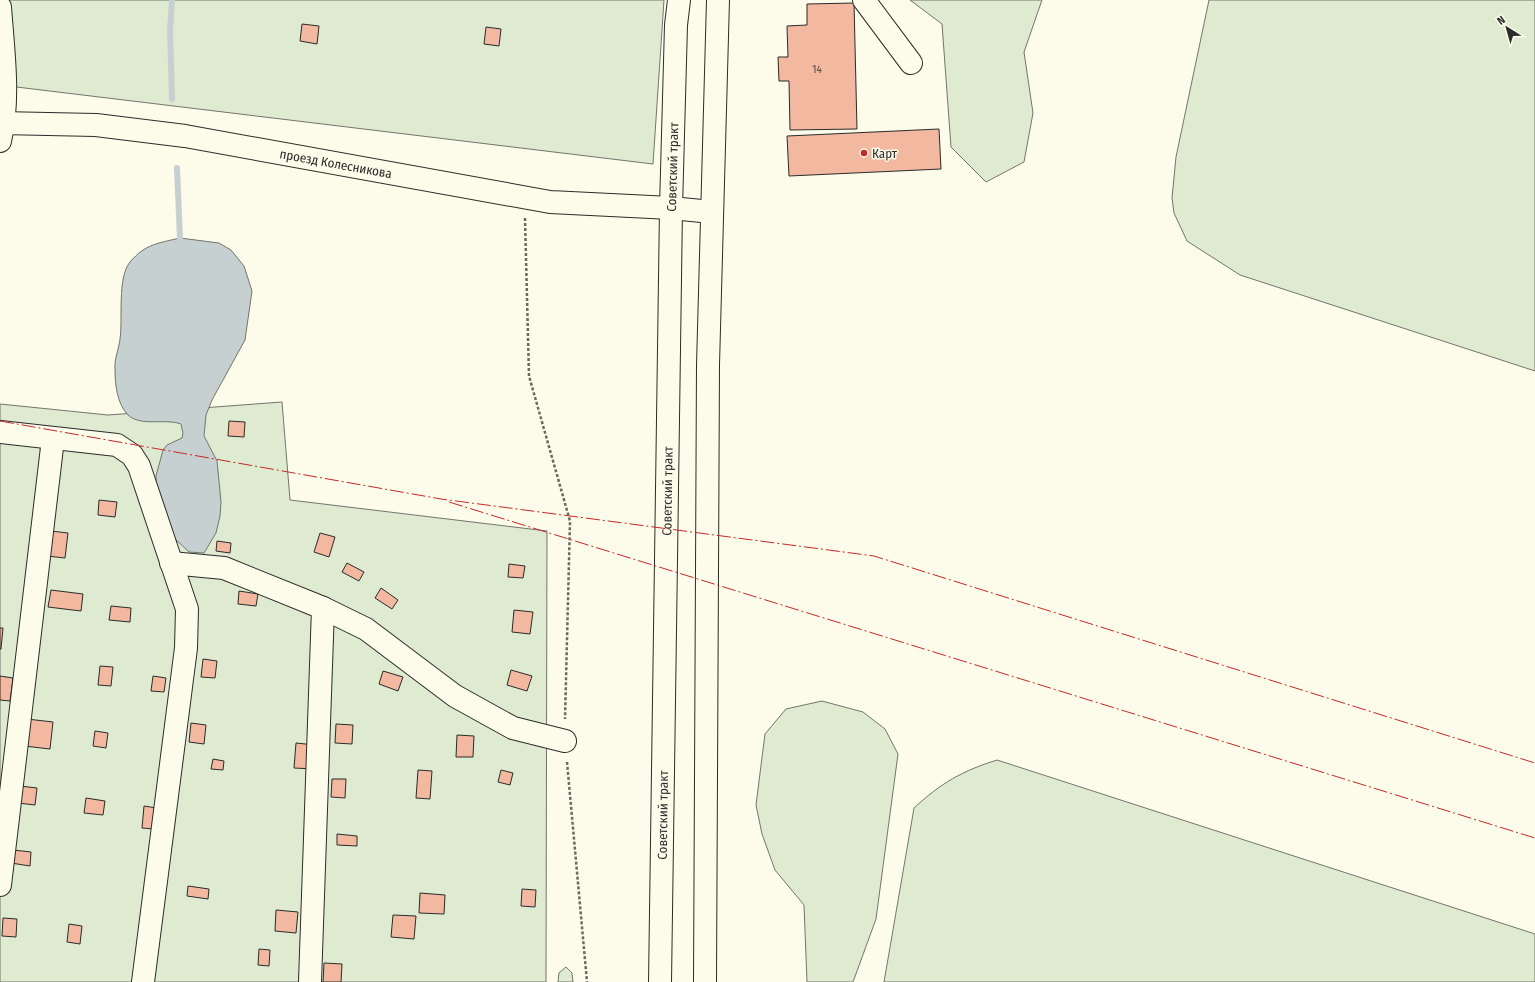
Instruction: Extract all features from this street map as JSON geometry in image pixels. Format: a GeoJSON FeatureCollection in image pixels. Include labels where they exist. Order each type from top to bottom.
{"type":"FeatureCollection","features":[{"type":"Feature","properties":{"kind":"main road","name":"Советский тракт"},"geometry":{"type":"LineString","coordinates":[[660,982],[671,208],[676,33],[679,0]]}},
{"type":"Feature","properties":{"kind":"main road"},"geometry":{"type":"LineString","coordinates":[[705,982],[708,365],[718,0]]}},
{"type":"Feature","properties":{"kind":"main road"},"geometry":{"type":"LineString","coordinates":[[864,0],[911,63]]}},
{"type":"Feature","properties":{"kind":"main road"},"geometry":{"type":"LineString","coordinates":[[0,6],[5,72],[1,129]]}},
{"type":"Feature","properties":{"kind":"main road","name":"проезд Колесникова"},"geometry":{"type":"LineString","coordinates":[[1,129],[96,125],[185,136],[550,202],[671,208],[712,212]]}},
{"type":"Feature","properties":{"kind":"main road"},"geometry":{"type":"LineString","coordinates":[[0,432],[53,439],[103,442],[117,445],[132,455],[139,466],[187,609],[186,648],[143,982]]}},
{"type":"Feature","properties":{"kind":"main road"},"geometry":{"type":"LineString","coordinates":[[0,885],[53,439]]}},
{"type":"Feature","properties":{"kind":"main road"},"geometry":{"type":"LineString","coordinates":[[171,563],[224,568],[323,608],[366,629],[455,696],[513,728],[565,741]]}},
{"type":"Feature","properties":{"kind":"main road"},"geometry":{"type":"LineString","coordinates":[[310,982],[323,608]]}},
{"type":"Feature","properties":{"kind":"path"},"geometry":{"type":"LineString","coordinates":[[524,197],[529,376],[570,520],[565,741],[587,982]]}},
{"type":"Feature","properties":{"kind":"green space"},"geometry":{"type":"Polygon","coordinates":[[[0,0],[664,0],[653,164],[0,85],[0,0]]]}},
{"type":"Feature","properties":{"kind":"green space"},"geometry":{"type":"Polygon","coordinates":[[[910,0],[1042,0],[1024,52],[1033,113],[1024,162],[986,182],[951,147],[942,24],[910,0]]]}},
{"type":"Feature","properties":{"kind":"green space"},"geometry":{"type":"Polygon","coordinates":[[[1209,0],[1535,0],[1535,371],[1240,275],[1187,241],[1174,213],[1172,198],[1176,157],[1209,0]]]}},
{"type":"Feature","properties":{"kind":"green space"},"geometry":{"type":"Polygon","coordinates":[[[282,402],[290,500],[547,531],[546,982],[0,982],[0,404],[108,415],[282,402]]]}},
{"type":"Feature","properties":{"kind":"green space"},"geometry":{"type":"Polygon","coordinates":[[[822,701],[863,712],[885,729],[898,754],[876,919],[853,982],[807,982],[804,905],[775,870],[762,834],[756,805],[765,734],[786,709],[822,701]]]}},
{"type":"Feature","properties":{"kind":"green space"},"geometry":{"type":"Polygon","coordinates":[[[997,760],[1535,934],[1535,982],[884,982],[914,808],[933,792],[962,773],[997,760]]]}},
{"type":"Feature","properties":{"kind":"green space"},"geometry":{"type":"Polygon","coordinates":[[[566,967],[572,973],[573,982],[558,982],[559,973],[566,967]]]}},
{"type":"Feature","properties":{"kind":"shaded area"},"geometry":{"type":"Polygon","coordinates":[[[180,238],[219,243],[231,250],[244,266],[252,291],[245,340],[212,400],[206,415],[204,436],[217,461],[221,502],[220,516],[216,533],[204,553],[189,552],[173,537],[156,488],[156,476],[163,450],[167,445],[182,438],[183,433],[181,424],[175,422],[146,422],[133,419],[121,405],[117,394],[115,381],[115,362],[121,331],[122,288],[126,269],[130,262],[141,251],[159,243],[180,238]]]}},
{"type":"Feature","properties":{"kind":"building"},"geometry":{"type":"Polygon","coordinates":[[[854,3],[857,129],[790,130],[789,81],[779,81],[778,57],[788,57],[787,26],[807,25],[807,4],[854,3]]]}},
{"type":"Feature","properties":{"kind":"building"},"geometry":{"type":"Polygon","coordinates":[[[302,24],[319,26],[317,44],[300,41],[302,24]]]}},
{"type":"Feature","properties":{"kind":"building"},"geometry":{"type":"Polygon","coordinates":[[[486,27],[501,29],[499,46],[484,44],[486,27]]]}},
{"type":"Feature","properties":{"kind":"building","name":"Карт"},"geometry":{"type":"Polygon","coordinates":[[[939,129],[941,169],[789,176],[787,136],[939,129]]]}},
{"type":"Feature","properties":{"kind":"building"},"geometry":{"type":"Polygon","coordinates":[[[229,421],[245,422],[244,437],[228,436],[229,421]]]}},
{"type":"Feature","properties":{"kind":"building"},"geometry":{"type":"Polygon","coordinates":[[[99,500],[117,502],[115,517],[98,515],[99,500]]]}},
{"type":"Feature","properties":{"kind":"building"},"geometry":{"type":"Polygon","coordinates":[[[51,531],[68,533],[65,558],[47,556],[51,531]]]}},
{"type":"Feature","properties":{"kind":"building"},"geometry":{"type":"Polygon","coordinates":[[[320,533],[335,537],[329,557],[314,552],[320,533]]]}},
{"type":"Feature","properties":{"kind":"building"},"geometry":{"type":"Polygon","coordinates":[[[217,541],[231,543],[230,553],[216,551],[217,541]]]}},
{"type":"Feature","properties":{"kind":"building"},"geometry":{"type":"Polygon","coordinates":[[[347,563],[364,572],[359,581],[342,572],[347,563]]]}},
{"type":"Feature","properties":{"kind":"building"},"geometry":{"type":"Polygon","coordinates":[[[509,564],[525,566],[523,578],[508,577],[509,564]]]}},
{"type":"Feature","properties":{"kind":"building"},"geometry":{"type":"Polygon","coordinates":[[[381,588],[398,600],[392,609],[375,598],[381,588]]]}},
{"type":"Feature","properties":{"kind":"building"},"geometry":{"type":"Polygon","coordinates":[[[51,590],[83,594],[81,611],[48,607],[51,590]]]}},
{"type":"Feature","properties":{"kind":"building"},"geometry":{"type":"Polygon","coordinates":[[[239,591],[258,594],[256,606],[238,604],[239,591]]]}},
{"type":"Feature","properties":{"kind":"building"},"geometry":{"type":"Polygon","coordinates":[[[111,606],[131,608],[130,622],[109,620],[111,606]]]}},
{"type":"Feature","properties":{"kind":"building"},"geometry":{"type":"Polygon","coordinates":[[[514,610],[533,612],[530,634],[512,632],[514,610]]]}},
{"type":"Feature","properties":{"kind":"building"},"geometry":{"type":"Polygon","coordinates":[[[0,628],[3,628],[1,649],[0,649],[0,628]]]}},
{"type":"Feature","properties":{"kind":"building"},"geometry":{"type":"Polygon","coordinates":[[[203,659],[217,661],[215,678],[201,677],[203,659]]]}},
{"type":"Feature","properties":{"kind":"building"},"geometry":{"type":"Polygon","coordinates":[[[100,666],[113,667],[111,686],[98,685],[100,666]]]}},
{"type":"Feature","properties":{"kind":"building"},"geometry":{"type":"Polygon","coordinates":[[[511,670],[532,676],[527,691],[507,685],[511,670]]]}},
{"type":"Feature","properties":{"kind":"building"},"geometry":{"type":"Polygon","coordinates":[[[383,671],[403,677],[398,691],[379,684],[383,671]]]}},
{"type":"Feature","properties":{"kind":"building"},"geometry":{"type":"Polygon","coordinates":[[[0,676],[13,678],[10,701],[0,700],[0,676]]]}},
{"type":"Feature","properties":{"kind":"building"},"geometry":{"type":"Polygon","coordinates":[[[153,676],[166,678],[164,692],[151,691],[153,676]]]}},
{"type":"Feature","properties":{"kind":"building"},"geometry":{"type":"Polygon","coordinates":[[[27,719],[53,722],[50,749],[24,746],[27,719]]]}},
{"type":"Feature","properties":{"kind":"building"},"geometry":{"type":"Polygon","coordinates":[[[191,723],[206,725],[204,744],[189,742],[191,723]]]}},
{"type":"Feature","properties":{"kind":"building"},"geometry":{"type":"Polygon","coordinates":[[[336,724],[353,725],[352,744],[335,743],[336,724]]]}},
{"type":"Feature","properties":{"kind":"building"},"geometry":{"type":"Polygon","coordinates":[[[95,731],[108,733],[106,748],[93,746],[95,731]]]}},
{"type":"Feature","properties":{"kind":"building"},"geometry":{"type":"Polygon","coordinates":[[[457,735],[474,736],[473,757],[456,757],[457,735]]]}},
{"type":"Feature","properties":{"kind":"building"},"geometry":{"type":"Polygon","coordinates":[[[296,743],[315,745],[314,769],[294,768],[296,743]]]}},
{"type":"Feature","properties":{"kind":"building"},"geometry":{"type":"Polygon","coordinates":[[[213,759],[224,761],[223,770],[211,769],[213,759]]]}},
{"type":"Feature","properties":{"kind":"building"},"geometry":{"type":"Polygon","coordinates":[[[418,770],[432,771],[430,799],[416,798],[418,770]]]}},
{"type":"Feature","properties":{"kind":"building"},"geometry":{"type":"Polygon","coordinates":[[[501,770],[513,773],[510,785],[498,782],[501,770]]]}},
{"type":"Feature","properties":{"kind":"building"},"geometry":{"type":"Polygon","coordinates":[[[332,779],[346,779],[345,798],[331,797],[332,779]]]}},
{"type":"Feature","properties":{"kind":"building"},"geometry":{"type":"Polygon","coordinates":[[[20,786],[37,788],[35,805],[18,803],[20,786]]]}},
{"type":"Feature","properties":{"kind":"building"},"geometry":{"type":"Polygon","coordinates":[[[86,798],[105,801],[103,815],[84,813],[86,798]]]}},
{"type":"Feature","properties":{"kind":"building"},"geometry":{"type":"Polygon","coordinates":[[[144,806],[157,808],[154,829],[142,828],[144,806]]]}},
{"type":"Feature","properties":{"kind":"building"},"geometry":{"type":"Polygon","coordinates":[[[337,834],[357,836],[357,846],[337,845],[337,834]]]}},
{"type":"Feature","properties":{"kind":"building"},"geometry":{"type":"Polygon","coordinates":[[[13,850],[31,852],[30,866],[11,863],[13,850]]]}},
{"type":"Feature","properties":{"kind":"building"},"geometry":{"type":"Polygon","coordinates":[[[188,886],[209,889],[208,899],[187,896],[188,886]]]}},
{"type":"Feature","properties":{"kind":"building"},"geometry":{"type":"Polygon","coordinates":[[[522,889],[536,890],[535,907],[521,906],[522,889]]]}},
{"type":"Feature","properties":{"kind":"building"},"geometry":{"type":"Polygon","coordinates":[[[420,893],[445,895],[444,914],[419,913],[420,893]]]}},
{"type":"Feature","properties":{"kind":"building"},"geometry":{"type":"Polygon","coordinates":[[[276,910],[298,912],[296,933],[275,931],[276,910]]]}},
{"type":"Feature","properties":{"kind":"building"},"geometry":{"type":"Polygon","coordinates":[[[393,915],[416,916],[414,939],[391,937],[393,915]]]}},
{"type":"Feature","properties":{"kind":"building"},"geometry":{"type":"Polygon","coordinates":[[[3,918],[17,919],[16,937],[2,936],[3,918]]]}},
{"type":"Feature","properties":{"kind":"building"},"geometry":{"type":"Polygon","coordinates":[[[69,924],[82,926],[80,944],[67,942],[69,924]]]}},
{"type":"Feature","properties":{"kind":"building"},"geometry":{"type":"Polygon","coordinates":[[[259,949],[270,950],[269,966],[258,965],[259,949]]]}},
{"type":"Feature","properties":{"kind":"building"},"geometry":{"type":"Polygon","coordinates":[[[324,963],[342,964],[341,982],[323,982],[324,963]]]}},
{"type":"Feature","properties":{"kind":"waterway"},"geometry":{"type":"LineString","coordinates":[[172,0],[170,30],[172,99]]}},
{"type":"Feature","properties":{"kind":"waterway"},"geometry":{"type":"LineString","coordinates":[[177,168],[180,238]]}},
{"type":"Feature","properties":{"kind":"power"},"geometry":{"type":"LineString","coordinates":[[0,421],[441,499],[874,556],[1535,763]]}},
{"type":"Feature","properties":{"kind":"power"},"geometry":{"type":"LineString","coordinates":[[449,502],[1535,838]]}},
{"type":"Feature","properties":{"kind":"place","name":"Карт"},"geometry":{"type":"Point","coordinates":[864,153]}}]}
